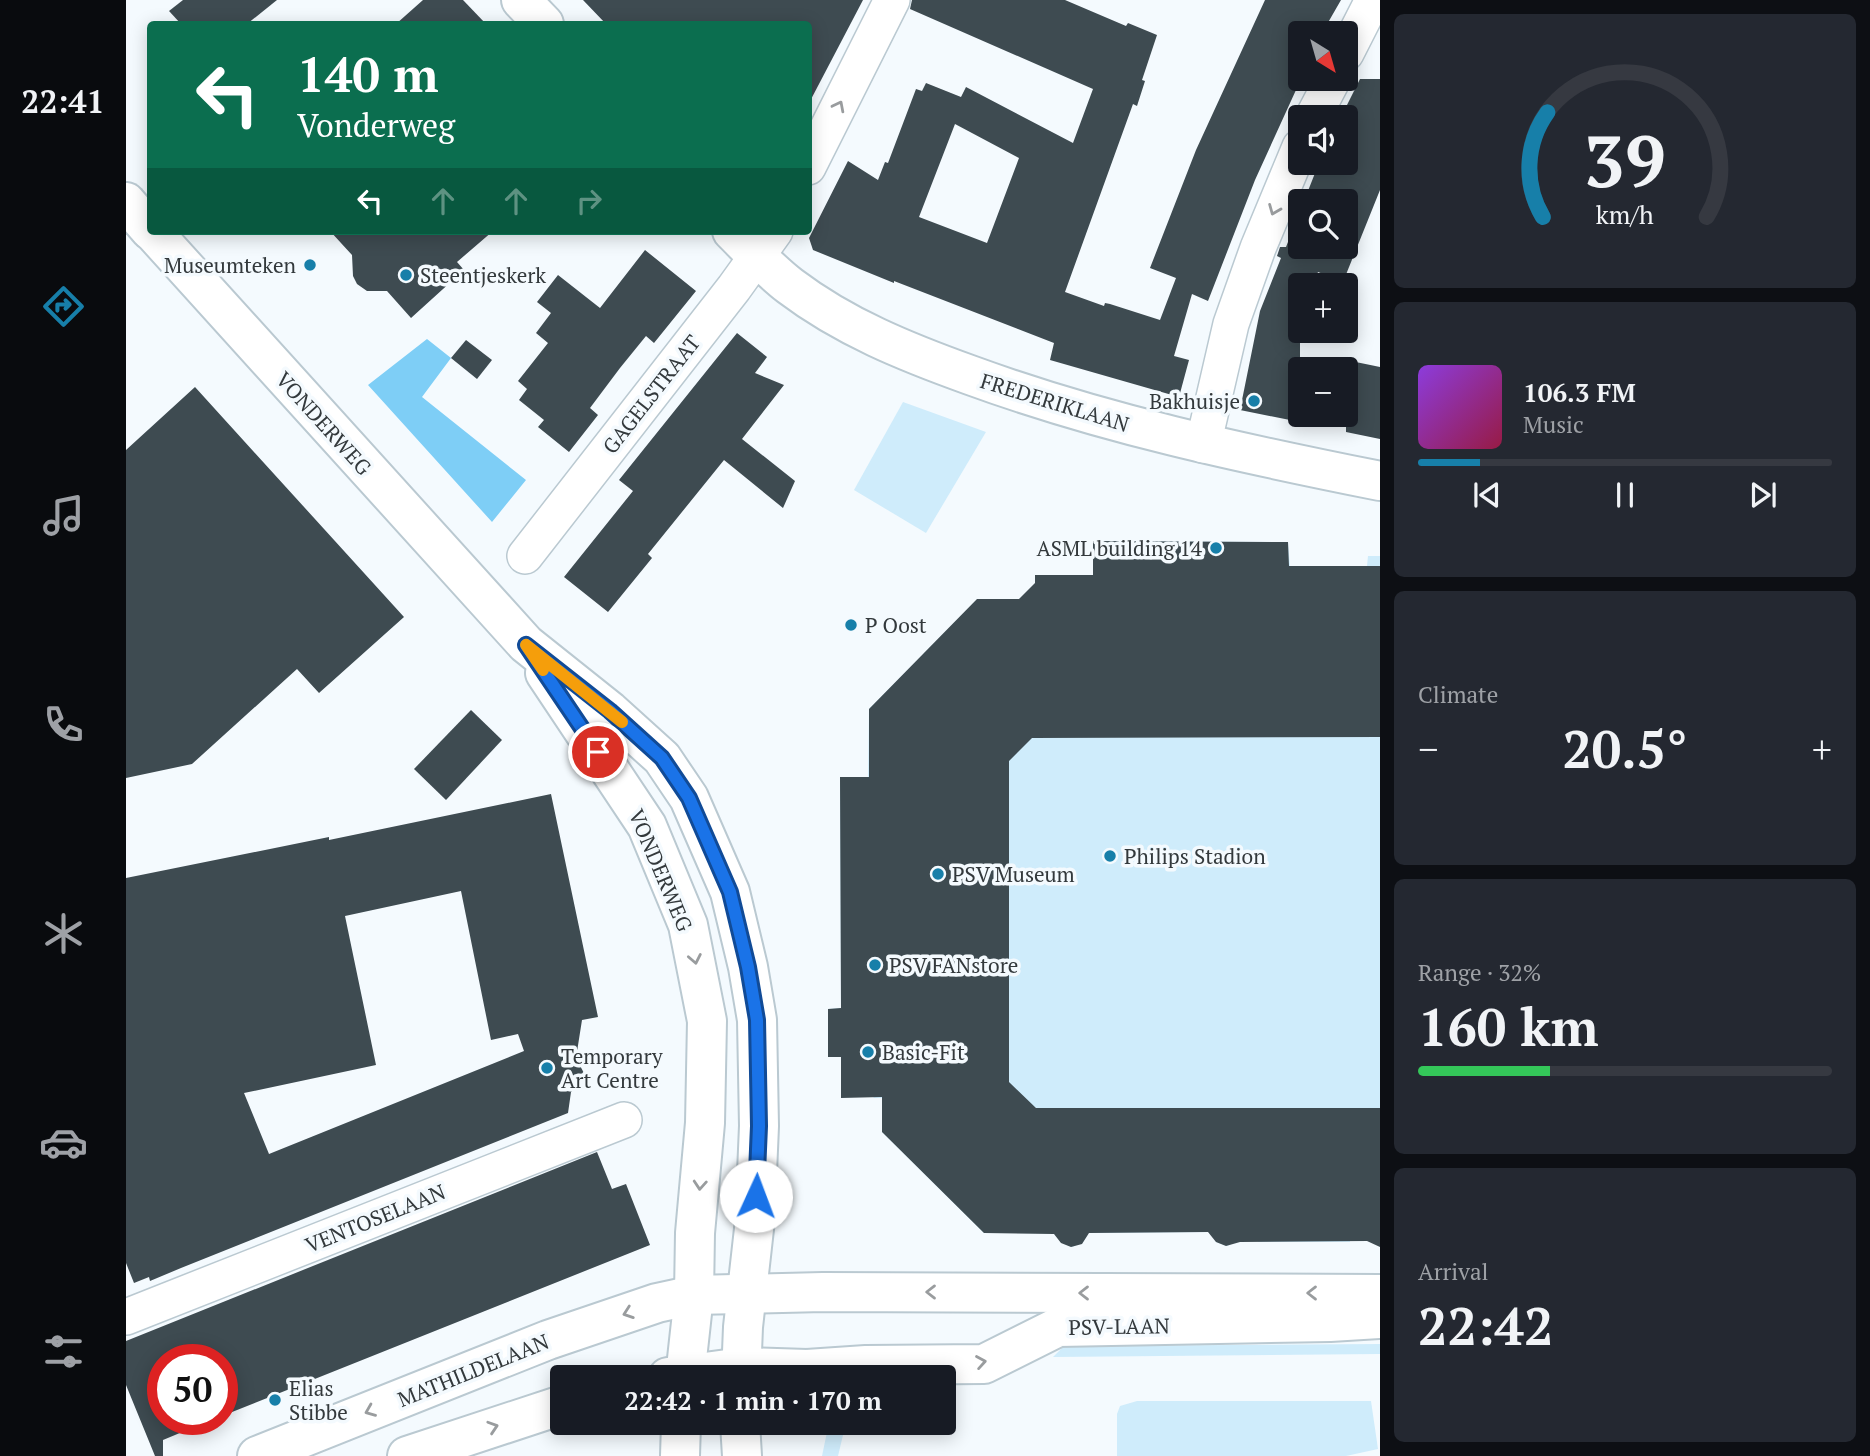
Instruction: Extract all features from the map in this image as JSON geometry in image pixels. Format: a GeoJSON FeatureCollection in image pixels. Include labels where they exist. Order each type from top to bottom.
{"type":"FeatureCollection","features":[{"type":"Feature","properties":{"kind":"main road"},"geometry":{"type":"LineString","coordinates":[[521,0],[541,21]]}},
{"type":"Feature","properties":{"kind":"main road","name":"VONDERWEG"},"geometry":{"type":"LineString","coordinates":[[126,202],[147,226]]}},
{"type":"Feature","properties":{"kind":"main road","name":"VONDERWEG"},"geometry":{"type":"LineString","coordinates":[[156,235],[526,645],[647,826],[688,925],[707,1021],[705,1123],[695,1233],[694,1294],[681,1365]]}},
{"type":"Feature","properties":{"kind":"main road","name":"FREDERIKLAAN"},"geometry":{"type":"LineString","coordinates":[[755,240],[788,285],[841,320],[915,355],[1022,394],[1095,416],[1203,445],[1380,481]]}},
{"type":"Feature","properties":{"kind":"main road","name":"VONDERWEG"},"geometry":{"type":"LineString","coordinates":[[526,645],[610,711],[662,758],[689,798],[730,892],[748,967],[757,1020],[759,1126],[755,1235],[742,1365]]}},
{"type":"Feature","properties":{"kind":"main road","name":"PSV-LAAN"},"geometry":{"type":"LineString","coordinates":[[694,1294],[1380,1294]]}},
{"type":"Feature","properties":{"kind":"main road","name":"MATHILDELAAN"},"geometry":{"type":"LineString","coordinates":[[257,1456],[548,1340],[657,1303],[694,1294]]}},
{"type":"Feature","properties":{"kind":"main road","name":"PSV-LAAN"},"geometry":{"type":"LineString","coordinates":[[866,1365],[984,1364],[1058,1327],[1380,1319]]}},
{"type":"Feature","properties":{"kind":"main road"},"geometry":{"type":"LineString","coordinates":[[407,1456],[550,1409]]}},
{"type":"Feature","properties":{"kind":"main road"},"geometry":{"type":"LineString","coordinates":[[680,1456],[681,1435]]}},
{"type":"Feature","properties":{"kind":"main road"},"geometry":{"type":"LineString","coordinates":[[741,1435],[742,1456]]}},
{"type":"Feature","properties":{"kind":"street"},"geometry":{"type":"LineString","coordinates":[[812,159],[892,0]]}},
{"type":"Feature","properties":{"kind":"street"},"geometry":{"type":"LineString","coordinates":[[1358,29],[1373,0]]}},
{"type":"Feature","properties":{"kind":"street"},"geometry":{"type":"LineString","coordinates":[[1203,445],[1231,324],[1258,248],[1288,175]]}},
{"type":"Feature","properties":{"kind":"street","name":"GAGELSTRAAT"},"geometry":{"type":"LineString","coordinates":[[525,556],[755,240]]}},
{"type":"Feature","properties":{"kind":"street","name":"VENTOSELAAN"},"geometry":{"type":"LineString","coordinates":[[126,1317],[624,1119]]}},
{"type":"Feature","properties":{"kind":"shaded area"},"geometry":{"type":"Polygon","coordinates":[[[427,339],[451,358],[422,397],[526,480],[492,522],[368,385],[427,339]]]}},
{"type":"Feature","properties":{"kind":"shaded area"},"geometry":{"type":"Polygon","coordinates":[[[903,402],[986,432],[926,533],[854,490],[903,402]]]}},
{"type":"Feature","properties":{"kind":"shaded area","name":"Philips Stadion"},"geometry":{"type":"Polygon","coordinates":[[[1093,541],[1288,542],[1290,566],[1367,566],[1368,556],[1380,556],[1380,1246],[1350,1232],[1350,1242],[1258,1242],[1257,1232],[1227,1246],[1216,1242],[1211,1232],[1088,1233],[1083,1242],[1072,1247],[1061,1242],[1056,1233],[984,1233],[882,1132],[882,1098],[874,1098],[841,1057],[828,1057],[828,1009],[841,1008],[840,777],[868,777],[869,709],[976,601],[1019,599],[1035,591],[1035,575],[1093,575],[1093,541]]]}},
{"type":"Feature","properties":{"kind":"shaded area"},"geometry":{"type":"Polygon","coordinates":[[[1380,1344],[1380,1354],[1053,1357],[1064,1346],[1380,1344]]]}},
{"type":"Feature","properties":{"kind":"shaded area"},"geometry":{"type":"Polygon","coordinates":[[[1137,1401],[1371,1401],[1378,1449],[1346,1456],[1117,1456],[1117,1414],[1120,1406],[1137,1401]]]}},
{"type":"Feature","properties":{"kind":"shaded area"},"geometry":{"type":"Polygon","coordinates":[[[826,1435],[843,1435],[838,1456],[822,1456],[826,1435]]]}},
{"type":"Feature","properties":{"kind":"building"},"geometry":{"type":"Polygon","coordinates":[[[183,0],[277,0],[251,21],[178,21],[169,11],[183,0]]]}},
{"type":"Feature","properties":{"kind":"building"},"geometry":{"type":"Polygon","coordinates":[[[423,0],[463,0],[483,21],[399,21],[423,0]]]}},
{"type":"Feature","properties":{"kind":"building"},"geometry":{"type":"Polygon","coordinates":[[[583,0],[863,0],[812,97],[812,21],[603,21],[583,0]]]}},
{"type":"Feature","properties":{"kind":"building"},"geometry":{"type":"Polygon","coordinates":[[[912,0],[1065,0],[1126,26],[1128,23],[1157,35],[1142,80],[1145,81],[1137,106],[1133,104],[1065,292],[1104,306],[1105,303],[1110,304],[1160,320],[1176,278],[1150,268],[1196,150],[1265,0],[1341,0],[1329,21],[1288,21],[1288,91],[1296,91],[1255,180],[1208,301],[1192,294],[1174,356],[1189,360],[1179,397],[1050,360],[1054,343],[813,250],[809,238],[848,161],[878,180],[885,162],[888,163],[916,89],[922,91],[926,83],[961,97],[966,87],[1073,143],[1093,89],[910,9],[912,0]],[[955,124],[919,217],[987,243],[1019,158],[955,124]]]}},
{"type":"Feature","properties":{"kind":"building"},"geometry":{"type":"Polygon","coordinates":[[[1360,79],[1380,79],[1380,190],[1358,245],[1358,189],[1309,189],[1314,175],[1358,175],[1358,105],[1347,105],[1354,91],[1358,91],[1360,79]]]}},
{"type":"Feature","properties":{"kind":"building","name":"Steentjeskerk"},"geometry":{"type":"Polygon","coordinates":[[[334,235],[488,235],[457,262],[464,270],[411,318],[387,291],[367,291],[357,284],[353,276],[352,255],[334,235]]]}},
{"type":"Feature","properties":{"kind":"building"},"geometry":{"type":"Polygon","coordinates":[[[1288,242],[1288,259],[1352,259],[1347,273],[1288,273],[1288,343],[1300,343],[1300,357],[1288,357],[1288,420],[1240,410],[1260,311],[1281,258],[1277,256],[1280,247],[1286,247],[1288,242]]]}},
{"type":"Feature","properties":{"kind":"building"},"geometry":{"type":"Polygon","coordinates":[[[645,250],[696,291],[654,343],[646,336],[620,368],[590,408],[598,415],[569,452],[538,427],[544,420],[519,400],[527,389],[518,381],[548,343],[536,333],[551,313],[537,302],[558,275],[600,308],[645,250]]]}},
{"type":"Feature","properties":{"kind":"building"},"geometry":{"type":"Polygon","coordinates":[[[737,333],[767,357],[755,373],[784,385],[742,439],[795,481],[783,508],[724,460],[648,554],[652,558],[608,612],[564,577],[633,491],[619,480],[737,333]]]}},
{"type":"Feature","properties":{"kind":"building"},"geometry":{"type":"Polygon","coordinates":[[[466,340],[492,360],[477,379],[451,358],[466,340]]]}},
{"type":"Feature","properties":{"kind":"building"},"geometry":{"type":"Polygon","coordinates":[[[1358,362],[1380,367],[1380,439],[1346,432],[1346,427],[1358,427],[1358,362]]]}},
{"type":"Feature","properties":{"kind":"building"},"geometry":{"type":"Polygon","coordinates":[[[195,387],[404,617],[319,693],[297,669],[192,764],[126,778],[126,450],[195,387]]]}},
{"type":"Feature","properties":{"kind":"building"},"geometry":{"type":"Polygon","coordinates":[[[1093,541],[1288,542],[1289,566],[1380,566],[1380,737],[1032,738],[1009,761],[1009,1082],[1036,1108],[1380,1108],[1380,1247],[1367,1241],[1240,1242],[1226,1246],[1216,1242],[1208,1232],[1089,1233],[1082,1244],[1071,1247],[1061,1243],[1054,1234],[984,1233],[882,1132],[882,1097],[841,1098],[841,1057],[828,1057],[828,1009],[841,1008],[840,777],[869,777],[869,709],[977,599],[1019,599],[1035,583],[1035,575],[1093,575],[1093,541]]]}},
{"type":"Feature","properties":{"kind":"building"},"geometry":{"type":"Polygon","coordinates":[[[471,710],[502,740],[446,800],[414,769],[471,710]]]}},
{"type":"Feature","properties":{"kind":"building"},"geometry":{"type":"Polygon","coordinates":[[[551,794],[598,1017],[582,1020],[576,1058],[586,1077],[571,1092],[568,1113],[150,1281],[149,1277],[134,1283],[126,1263],[126,878],[329,837],[329,840],[551,794]],[[461,891],[345,916],[376,1065],[244,1093],[269,1154],[524,1051],[518,1034],[491,1040],[461,891]]]}},
{"type":"Feature","properties":{"kind":"building"},"geometry":{"type":"Polygon","coordinates":[[[597,1152],[612,1189],[626,1184],[650,1245],[238,1410],[238,1344],[147,1344],[147,1435],[175,1435],[163,1440],[163,1456],[155,1456],[126,1385],[126,1341],[597,1152]]]}},
{"type":"Feature","properties":{"kind":"slow traffic"},"geometry":{"type":"LineString","coordinates":[[543,670],[526,645],[622,722]]}},
{"type":"Feature","properties":{"kind":"place","name":"Museumteken"},"geometry":{"type":"Point","coordinates":[310,265]}},
{"type":"Feature","properties":{"kind":"place","name":"Steentjeskerk"},"geometry":{"type":"Point","coordinates":[406,275]}},
{"type":"Feature","properties":{"kind":"place","name":"Bakhuisje"},"geometry":{"type":"Point","coordinates":[1254,401]}},
{"type":"Feature","properties":{"kind":"place","name":"ASML building 14"},"geometry":{"type":"Point","coordinates":[1216,548]}},
{"type":"Feature","properties":{"kind":"place","name":"P Oost"},"geometry":{"type":"Point","coordinates":[851,625]}},
{"type":"Feature","properties":{"kind":"place","name":"Philips Stadion"},"geometry":{"type":"Point","coordinates":[1110,856]}},
{"type":"Feature","properties":{"kind":"place","name":"PSV Museum"},"geometry":{"type":"Point","coordinates":[938,874]}},
{"type":"Feature","properties":{"kind":"place","name":"PSV FANstore"},"geometry":{"type":"Point","coordinates":[875,965]}},
{"type":"Feature","properties":{"kind":"place","name":"Basic-Fit"},"geometry":{"type":"Point","coordinates":[868,1052]}},
{"type":"Feature","properties":{"kind":"place","name":"Temporary Art Centre"},"geometry":{"type":"Point","coordinates":[547,1068]}},
{"type":"Feature","properties":{"kind":"place","name":"Elias Stibbe"},"geometry":{"type":"Point","coordinates":[275,1400]}},
{"type":"Feature","properties":{"kind":"route"},"geometry":{"type":"LineString","coordinates":[[598,752],[526,645],[610,711],[662,758],[689,798],[730,892],[748,967],[757,1020],[759,1126],[756,1196]]}}]}
